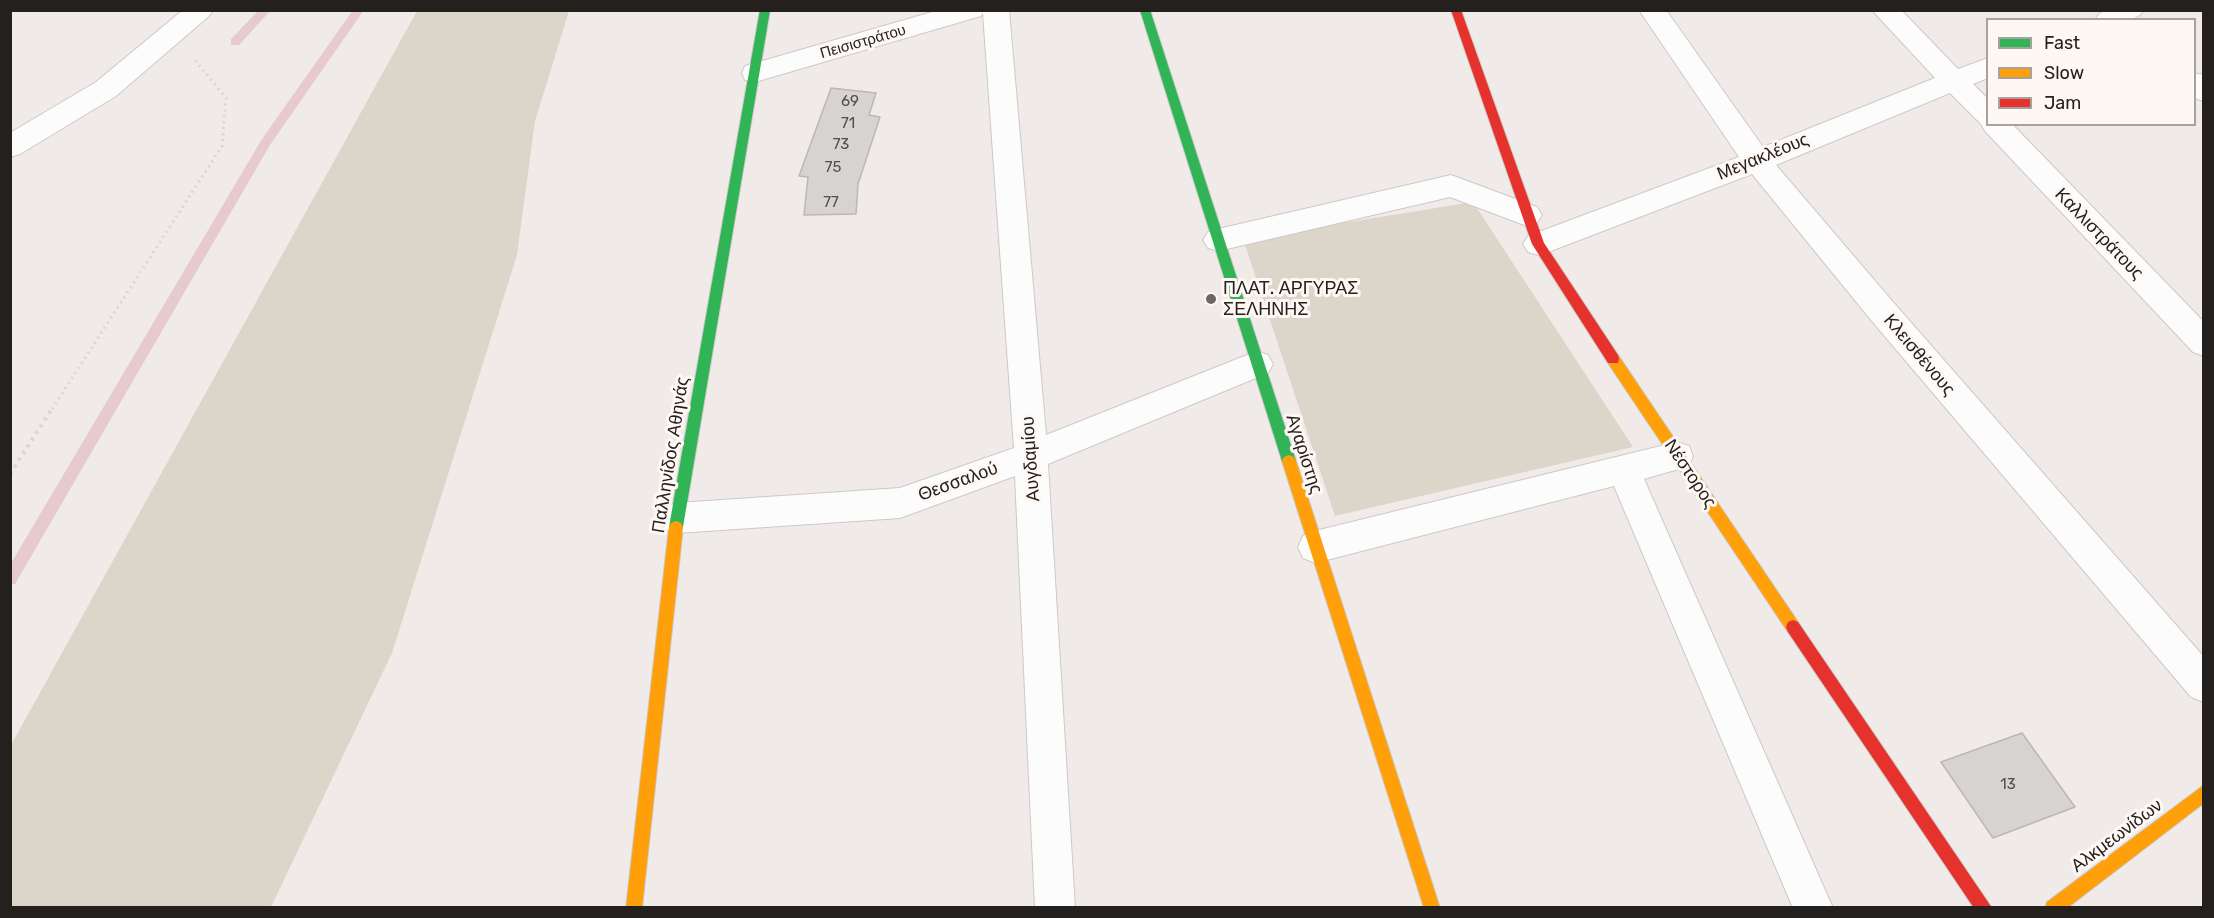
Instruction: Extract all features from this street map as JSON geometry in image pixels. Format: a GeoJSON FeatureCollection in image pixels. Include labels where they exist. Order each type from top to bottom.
{"type":"FeatureCollection","features":[{"type":"Feature","properties":{"kind":"street"},"geometry":{"type":"LineString","coordinates":[[10,147],[106,89],[200,10]]}},
{"type":"Feature","properties":{"kind":"street","name":"Παλληνίδος Αθηνάς"},"geometry":{"type":"LineString","coordinates":[[633,908],[677,518],[765,10]]}},
{"type":"Feature","properties":{"kind":"street","name":"Πεισιστράτου"},"geometry":{"type":"LineString","coordinates":[[755,73],[972,10]]}},
{"type":"Feature","properties":{"kind":"street","name":"Αυγδαμίου"},"geometry":{"type":"LineString","coordinates":[[996,10],[1031,456],[1055,908]]}},
{"type":"Feature","properties":{"kind":"street","name":"Αγαρίστης"},"geometry":{"type":"LineString","coordinates":[[1145,10],[1432,908]]}},
{"type":"Feature","properties":{"kind":"street","name":"Νέστορος"},"geometry":{"type":"LineString","coordinates":[[1456,10],[1538,244],[1677,456],[1984,908]]}},
{"type":"Feature","properties":{"kind":"street","name":"Κλεισθένους"},"geometry":{"type":"LineString","coordinates":[[1652,10],[1757,160],[1897,329],[2204,685]]}},
{"type":"Feature","properties":{"kind":"street"},"geometry":{"type":"LineString","coordinates":[[1885,10],[1986,114]]}},
{"type":"Feature","properties":{"kind":"street","name":"Μεγακλέους"},"geometry":{"type":"LineString","coordinates":[[1538,244],[1757,160],[1986,68]]}},
{"type":"Feature","properties":{"kind":"street","name":"Καλλιστράτους"},"geometry":{"type":"LineString","coordinates":[[1997,126],[2204,343]]}},
{"type":"Feature","properties":{"kind":"street"},"geometry":{"type":"LineString","coordinates":[[1218,240],[1452,186],[1527,215]]}},
{"type":"Feature","properties":{"kind":"street","name":"Θεσσαλού"},"geometry":{"type":"LineString","coordinates":[[677,518],[900,503],[1031,456],[1257,364]]}},
{"type":"Feature","properties":{"kind":"street"},"geometry":{"type":"LineString","coordinates":[[1315,547],[1677,456]]}},
{"type":"Feature","properties":{"kind":"street"},"geometry":{"type":"LineString","coordinates":[[1624,470],[1813,908]]}},
{"type":"Feature","properties":{"kind":"street","name":"Αλκμεωνίδων"},"geometry":{"type":"LineString","coordinates":[[2053,908],[2204,793]]}},
{"type":"Feature","properties":{"kind":"path"},"geometry":{"type":"LineString","coordinates":[[10,474],[222,147],[226,98],[204,73],[175,32]]}},
{"type":"Feature","properties":{"kind":"shaded area"},"geometry":{"type":"Polygon","coordinates":[[[417,11],[569,11],[535,121],[517,255],[392,653],[271,907],[11,907],[11,745],[417,11]]]}},
{"type":"Feature","properties":{"kind":"shaded area"},"geometry":{"type":"Polygon","coordinates":[[[1473,202],[1633,447],[1335,516],[1243,239],[1473,202]]]}},
{"type":"Feature","properties":{"kind":"building"},"geometry":{"type":"Polygon","coordinates":[[[831,88],[876,93],[869,115],[880,117],[858,184],[856,214],[804,215],[808,177],[799,176],[831,88]]]}},
{"type":"Feature","properties":{"kind":"building"},"geometry":{"type":"Polygon","coordinates":[[[2022,733],[2075,807],[1993,838],[1941,762],[2022,733]]]}},
{"type":"Feature","properties":{"kind":"waterway"},"geometry":{"type":"LineString","coordinates":[[235,42],[266,10]]}},
{"type":"Feature","properties":{"kind":"waterway"},"geometry":{"type":"LineString","coordinates":[[10,579],[266,142],[359,10]]}},
{"type":"Feature","properties":{"kind":"traffic: fast"},"geometry":{"type":"LineString","coordinates":[[676,527],[765,10]]}},
{"type":"Feature","properties":{"kind":"traffic: fast"},"geometry":{"type":"LineString","coordinates":[[1145,10],[1289,461]]}},
{"type":"Feature","properties":{"kind":"traffic: slow"},"geometry":{"type":"LineString","coordinates":[[1613,359],[1793,627]]}},
{"type":"Feature","properties":{"kind":"traffic: slow"},"geometry":{"type":"LineString","coordinates":[[1289,461],[1432,908]]}},
{"type":"Feature","properties":{"kind":"traffic: slow"},"geometry":{"type":"LineString","coordinates":[[634,908],[676,527]]}},
{"type":"Feature","properties":{"kind":"traffic: slow"},"geometry":{"type":"LineString","coordinates":[[2053,908],[2204,793]]}},
{"type":"Feature","properties":{"kind":"traffic: jam"},"geometry":{"type":"LineString","coordinates":[[1456,10],[1538,244],[1613,359]]}},
{"type":"Feature","properties":{"kind":"traffic: jam"},"geometry":{"type":"LineString","coordinates":[[1793,627],[1984,908]]}},
{"type":"Feature","properties":{"kind":"place","name":"ΠΛΑΤ. ΑΡΓΥΡΑΣ ΣΕΛΗΝΗΣ"},"geometry":{"type":"Point","coordinates":[1211,299]}}]}
